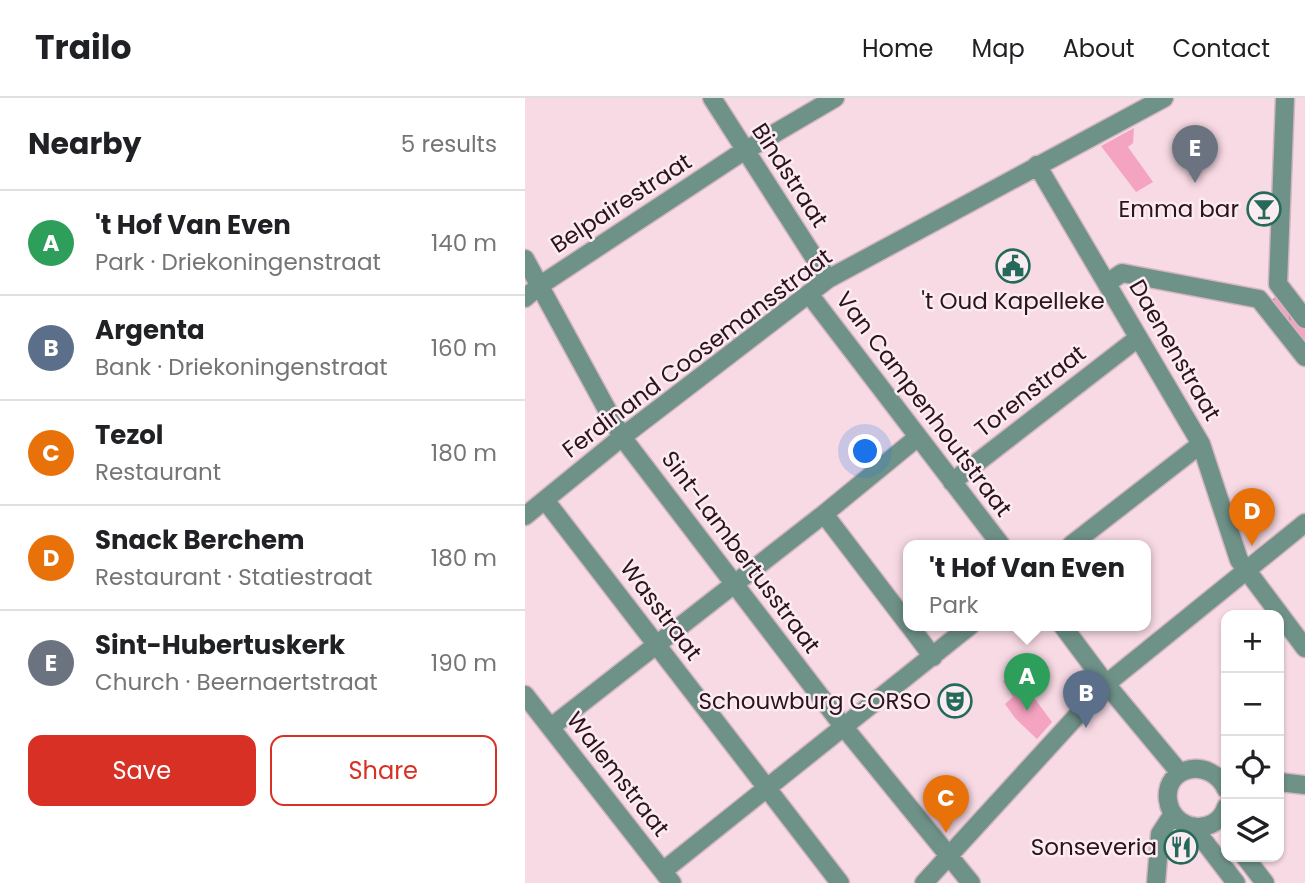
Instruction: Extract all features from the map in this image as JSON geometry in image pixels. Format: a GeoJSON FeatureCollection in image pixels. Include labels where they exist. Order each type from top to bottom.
{"type":"FeatureCollection","features":[{"type":"Feature","properties":{"kind":"street","name":"Bindstraat"},"geometry":{"type":"LineString","coordinates":[[712,98],[828,279]]}},
{"type":"Feature","properties":{"kind":"street","name":"Belpairestraat"},"geometry":{"type":"LineString","coordinates":[[532,292],[745,151],[835,98]]}},
{"type":"Feature","properties":{"kind":"street","name":"Ferdinand Coosemansstraat"},"geometry":{"type":"LineString","coordinates":[[525,516],[622,437],[828,279],[1164,98]]}},
{"type":"Feature","properties":{"kind":"street"},"geometry":{"type":"LineString","coordinates":[[1285,98],[1278,284],[1305,319]]}},
{"type":"Feature","properties":{"kind":"street","name":"Daenenstraat"},"geometry":{"type":"LineString","coordinates":[[1037,165],[1201,444],[1239,560],[1305,648]]}},
{"type":"Feature","properties":{"kind":"street","name":"Sint-Lambertusstraat"},"geometry":{"type":"LineString","coordinates":[[525,259],[532,292],[622,437],[843,726],[971,883]]}},
{"type":"Feature","properties":{"kind":"street"},"geometry":{"type":"LineString","coordinates":[[1107,283],[1122,273],[1259,299],[1305,357]]}},
{"type":"Feature","properties":{"kind":"street"},"geometry":{"type":"LineString","coordinates":[[1259,299],[1278,284]]}},
{"type":"Feature","properties":{"kind":"street","name":"Van Campenhoutstraat"},"geometry":{"type":"LineString","coordinates":[[809,294],[997,540]]}},
{"type":"Feature","properties":{"kind":"street","name":"Torenstraat"},"geometry":{"type":"LineString","coordinates":[[952,482],[1139,338]]}},
{"type":"Feature","properties":{"kind":"street"},"geometry":{"type":"LineString","coordinates":[[551,727],[824,514],[918,437]]}},
{"type":"Feature","properties":{"kind":"street"},"geometry":{"type":"LineString","coordinates":[[1077,540],[1201,444]]}},
{"type":"Feature","properties":{"kind":"street","name":"Wasstraat"},"geometry":{"type":"LineString","coordinates":[[545,500],[840,883]]}},
{"type":"Feature","properties":{"kind":"street"},"geometry":{"type":"LineString","coordinates":[[824,514],[903,617]]}},
{"type":"Feature","properties":{"kind":"street"},"geometry":{"type":"LineString","coordinates":[[924,883],[1106,684],[1305,523]]}},
{"type":"Feature","properties":{"kind":"street"},"geometry":{"type":"LineString","coordinates":[[914,631],[933,657]]}},
{"type":"Feature","properties":{"kind":"street"},"geometry":{"type":"LineString","coordinates":[[668,877],[767,788],[964,631]]}},
{"type":"Feature","properties":{"kind":"street"},"geometry":{"type":"LineString","coordinates":[[1066,631],[1106,684],[1180,773]]}},
{"type":"Feature","properties":{"kind":"street","name":"Walemstraat"},"geometry":{"type":"LineString","coordinates":[[525,695],[668,877]]}},
{"type":"Feature","properties":{"kind":"street"},"geometry":{"type":"LineString","coordinates":[[1156,883],[1160,834],[1171,812],[1169,790],[1180,773],[1194,768],[1202,768],[1221,779]]}},
{"type":"Feature","properties":{"kind":"street"},"geometry":{"type":"LineString","coordinates":[[1284,783],[1305,785]]}},
{"type":"Feature","properties":{"kind":"street"},"geometry":{"type":"LineString","coordinates":[[1171,812],[1182,823],[1194,828],[1236,883]]}},
{"type":"Feature","properties":{"kind":"street"},"geometry":{"type":"LineString","coordinates":[[1194,828],[1221,821]]}},
{"type":"Feature","properties":{"kind":"street"},"geometry":{"type":"LineString","coordinates":[[1249,862],[1265,883]]}},
{"type":"Feature","properties":{"kind":"green space"},"geometry":{"type":"Polygon","coordinates":[[[1134,128],[1133,143],[1128,147],[1153,182],[1136,192],[1101,146],[1134,128]]]}},
{"type":"Feature","properties":{"kind":"green space"},"geometry":{"type":"Polygon","coordinates":[[[1280,293],[1305,325],[1305,348],[1269,302],[1280,293]]]}},
{"type":"Feature","properties":{"kind":"green space"},"geometry":{"type":"Polygon","coordinates":[[[1015,672],[1052,722],[1037,739],[1005,704],[1013,697],[1003,681],[1015,672]]]}},
{"type":"Feature","properties":{"kind":"place","name":"Sint-Hubertuskerk"},"geometry":{"type":"Point","coordinates":[1195,183]}},
{"type":"Feature","properties":{"kind":"place","name":"Emma bar"},"geometry":{"type":"Point","coordinates":[1264,209]}},
{"type":"Feature","properties":{"kind":"place","name":"'t Oud Kapelleke"},"geometry":{"type":"Point","coordinates":[1013,266]}},
{"type":"Feature","properties":{"kind":"place","name":"Snack Berchem"},"geometry":{"type":"Point","coordinates":[1252,546]}},
{"type":"Feature","properties":{"kind":"place","name":"Schouwburg CORSO"},"geometry":{"type":"Point","coordinates":[955,701]}},
{"type":"Feature","properties":{"kind":"place","name":"'t Hof Van Even"},"geometry":{"type":"Point","coordinates":[1027,711]}},
{"type":"Feature","properties":{"kind":"place","name":"Argenta"},"geometry":{"type":"Point","coordinates":[1086,728]}},
{"type":"Feature","properties":{"kind":"place","name":"Tezol"},"geometry":{"type":"Point","coordinates":[946,833]}},
{"type":"Feature","properties":{"kind":"place","name":"Sonseveria"},"geometry":{"type":"Point","coordinates":[1181,847]}}]}
